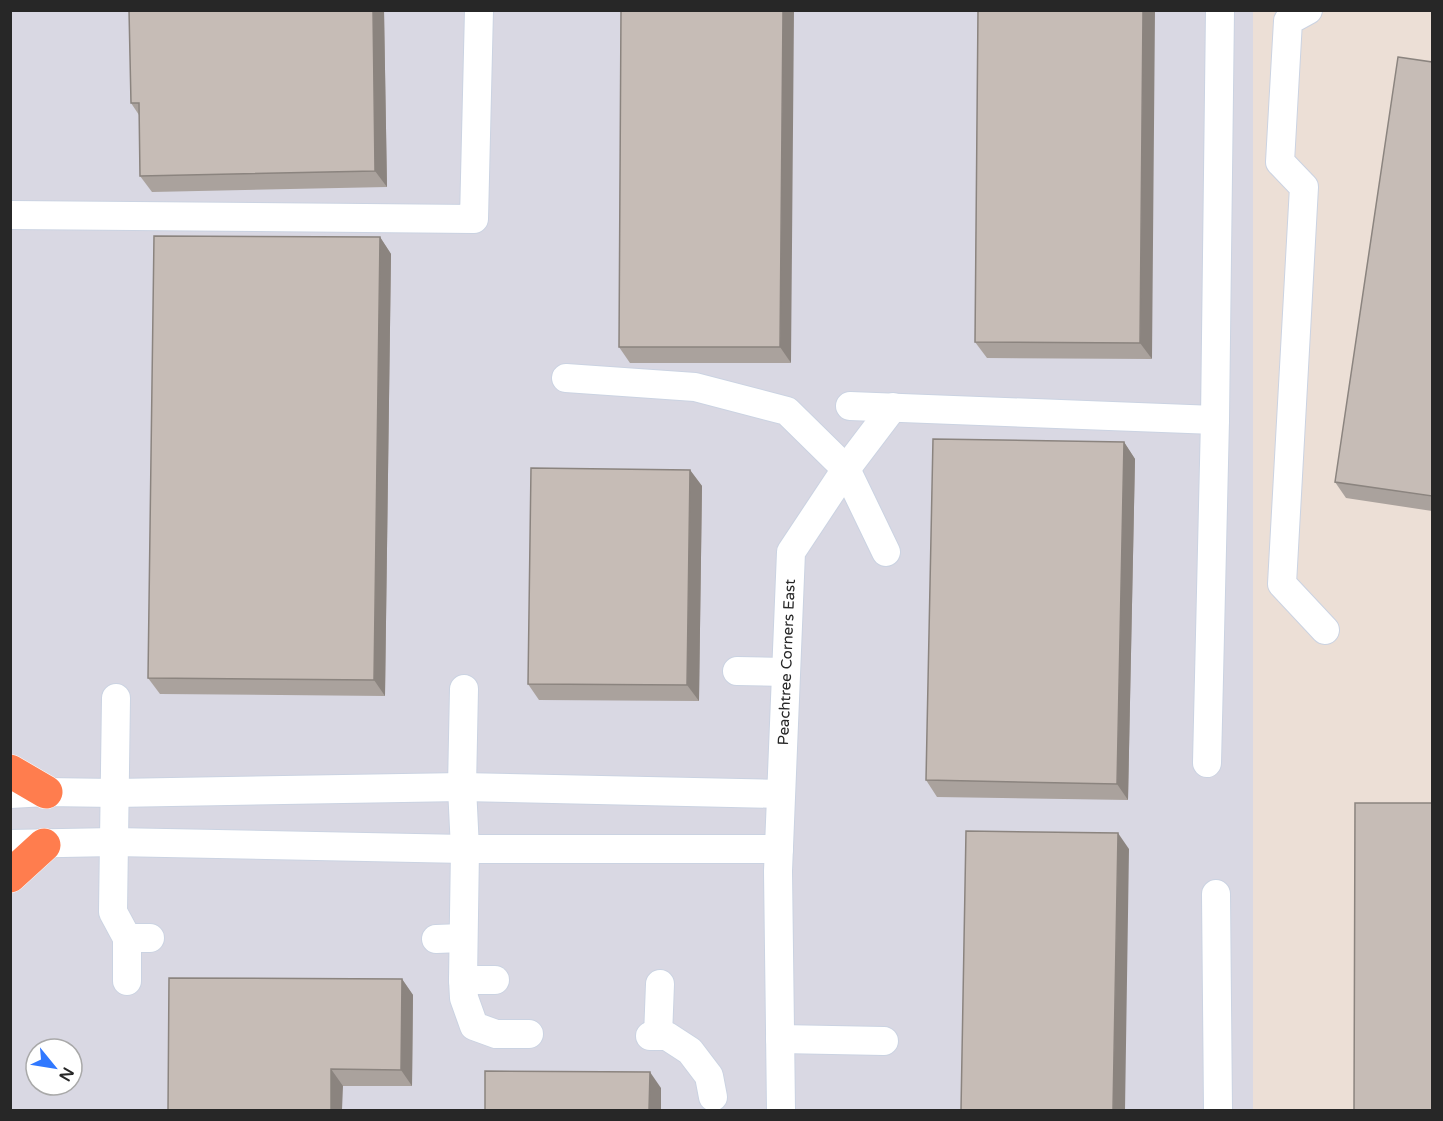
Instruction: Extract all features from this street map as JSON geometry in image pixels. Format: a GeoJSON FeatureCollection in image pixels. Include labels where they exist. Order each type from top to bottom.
{"type":"FeatureCollection","features":[{"type":"Feature","properties":{"kind":"highway"},"geometry":{"type":"LineString","coordinates":[[10,771],[46,792]]}},
{"type":"Feature","properties":{"kind":"highway"},"geometry":{"type":"LineString","coordinates":[[10,876],[44,845]]}},
{"type":"Feature","properties":{"kind":"street"},"geometry":{"type":"LineString","coordinates":[[10,215],[474,219],[478,10]]}},
{"type":"Feature","properties":{"kind":"street"},"geometry":{"type":"LineString","coordinates":[[1207,763],[1215,420],[1220,10]]}},
{"type":"Feature","properties":{"kind":"street"},"geometry":{"type":"LineString","coordinates":[[1308,10],[1288,21],[1280,162],[1304,187],[1282,584],[1324,630]]}},
{"type":"Feature","properties":{"kind":"street"},"geometry":{"type":"LineString","coordinates":[[566,378],[695,387],[787,411],[846,469],[885,552]]}},
{"type":"Feature","properties":{"kind":"street"},"geometry":{"type":"LineString","coordinates":[[850,406],[1215,420]]}},
{"type":"Feature","properties":{"kind":"street","name":"Peachtree Corners East"},"geometry":{"type":"LineString","coordinates":[[781,1110],[778,860],[791,552],[846,469],[893,407]]}},
{"type":"Feature","properties":{"kind":"street"},"geometry":{"type":"LineString","coordinates":[[736,671],[786,672]]}},
{"type":"Feature","properties":{"kind":"street"},"geometry":{"type":"LineString","coordinates":[[464,689],[462,788],[465,849],[449,939],[463,980],[464,998],[474,1026],[496,1034],[530,1034]]}},
{"type":"Feature","properties":{"kind":"street"},"geometry":{"type":"LineString","coordinates":[[116,698],[113,912],[139,938],[127,981]]}},
{"type":"Feature","properties":{"kind":"street"},"geometry":{"type":"LineString","coordinates":[[10,794],[462,788],[781,794]]}},
{"type":"Feature","properties":{"kind":"street"},"geometry":{"type":"LineString","coordinates":[[10,844],[114,842],[465,849],[778,860]]}},
{"type":"Feature","properties":{"kind":"street"},"geometry":{"type":"LineString","coordinates":[[1216,894],[1218,1110]]}},
{"type":"Feature","properties":{"kind":"street"},"geometry":{"type":"LineString","coordinates":[[463,980],[495,980]]}},
{"type":"Feature","properties":{"kind":"street"},"geometry":{"type":"LineString","coordinates":[[660,984],[654,1036],[668,1036],[690,1051],[709,1076],[713,1097]]}},
{"type":"Feature","properties":{"kind":"street"},"geometry":{"type":"LineString","coordinates":[[780,1039],[884,1041]]}},
{"type":"Feature","properties":{"kind":"shaded area"},"geometry":{"type":"Polygon","coordinates":[[[10,11],[1253,11],[1253,1110],[11,1110],[10,11]]]}},
{"type":"Feature","properties":{"kind":"building"},"geometry":{"type":"Polygon","coordinates":[[[129,10],[373,10],[375,171],[140,176],[139,103],[131,103],[129,10]]]}},
{"type":"Feature","properties":{"kind":"building"},"geometry":{"type":"Polygon","coordinates":[[[621,10],[783,10],[780,347],[619,347],[621,10]]]}},
{"type":"Feature","properties":{"kind":"building"},"geometry":{"type":"Polygon","coordinates":[[[978,10],[1143,10],[1140,343],[975,342],[978,10]]]}},
{"type":"Feature","properties":{"kind":"building"},"geometry":{"type":"Polygon","coordinates":[[[1398,57],[1432,62],[1432,496],[1335,482],[1398,57]]]}},
{"type":"Feature","properties":{"kind":"building"},"geometry":{"type":"Polygon","coordinates":[[[154,236],[380,237],[374,680],[148,678],[154,236]]]}},
{"type":"Feature","properties":{"kind":"building"},"geometry":{"type":"Polygon","coordinates":[[[933,439],[1124,442],[1117,784],[926,780],[933,439]]]}},
{"type":"Feature","properties":{"kind":"building"},"geometry":{"type":"Polygon","coordinates":[[[531,468],[690,470],[687,685],[528,684],[531,468]]]}},
{"type":"Feature","properties":{"kind":"building"},"geometry":{"type":"Polygon","coordinates":[[[1355,803],[1432,803],[1432,1110],[1354,1110],[1355,803]]]}},
{"type":"Feature","properties":{"kind":"building"},"geometry":{"type":"Polygon","coordinates":[[[966,831],[1118,833],[1113,1110],[961,1110],[966,831]]]}},
{"type":"Feature","properties":{"kind":"building"},"geometry":{"type":"Polygon","coordinates":[[[169,978],[402,979],[401,1070],[331,1069],[331,1110],[168,1110],[169,978]]]}},
{"type":"Feature","properties":{"kind":"building"},"geometry":{"type":"Polygon","coordinates":[[[485,1071],[650,1072],[649,1110],[485,1110],[485,1071]]]}}]}
